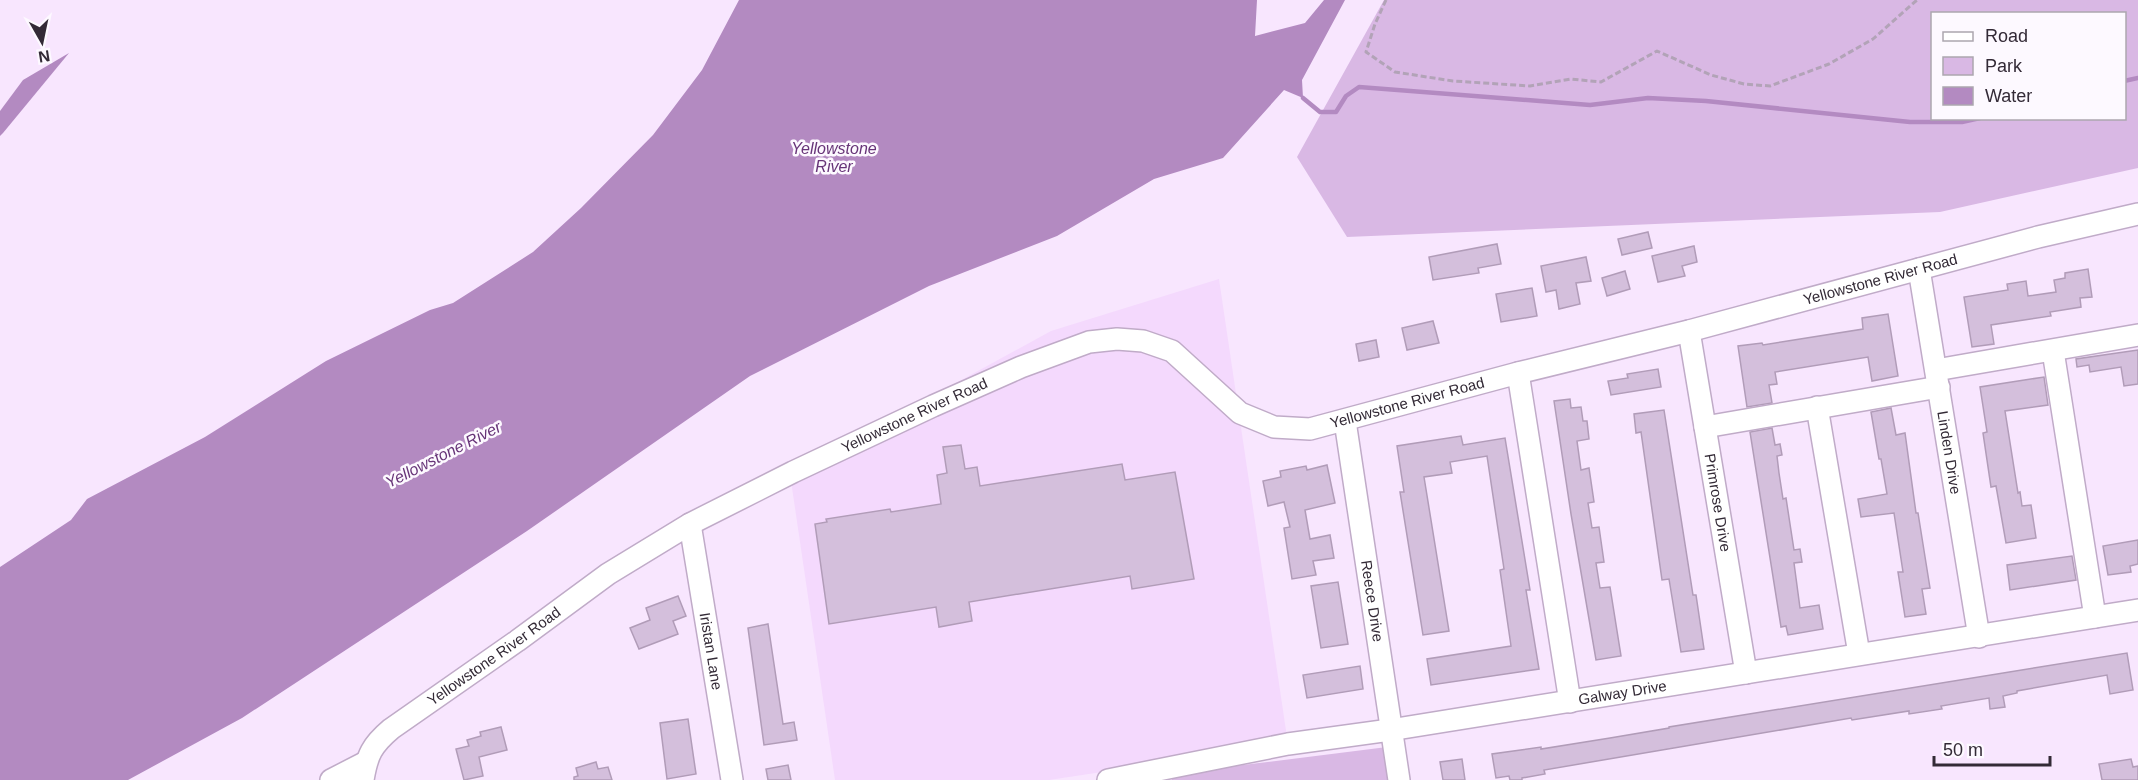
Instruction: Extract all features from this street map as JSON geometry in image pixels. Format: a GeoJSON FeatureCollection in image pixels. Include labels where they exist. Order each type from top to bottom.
{"type":"FeatureCollection","features":[{"type":"Feature","properties":{"kind":"street","name":"Yellowstone River Road"},"geometry":{"type":"LineString","coordinates":[[365,771],[375,743],[391,729],[608,574],[690,524],[933,406],[1021,367],[1089,342],[1117,339],[1143,341],[1172,351],[1240,413],[1274,427],[1310,429],[1518,373],[1689,332],[2038,237],[2138,214]]}},
{"type":"Feature","properties":{"kind":"street","name":"Linden Drive"},"geometry":{"type":"LineString","coordinates":[[1919,269],[1979,636]]}},
{"type":"Feature","properties":{"kind":"street","name":"Primrose Drive"},"geometry":{"type":"LineString","coordinates":[[1689,332],[1746,673]]}},
{"type":"Feature","properties":{"kind":"street"},"geometry":{"type":"LineString","coordinates":[[1706,427],[1818,407],[2053,351],[2138,335]]}},
{"type":"Feature","properties":{"kind":"street"},"geometry":{"type":"LineString","coordinates":[[2053,351],[2095,617]]}},
{"type":"Feature","properties":{"kind":"street"},"geometry":{"type":"LineString","coordinates":[[1518,373],[1570,702]]}},
{"type":"Feature","properties":{"kind":"street"},"geometry":{"type":"LineString","coordinates":[[1818,407],[1859,654]]}},
{"type":"Feature","properties":{"kind":"street","name":"Reece Drive"},"geometry":{"type":"LineString","coordinates":[[1345,421],[1399,780]]}},
{"type":"Feature","properties":{"kind":"street","name":"Iristan Lane"},"geometry":{"type":"LineString","coordinates":[[690,524],[732,780]]}},
{"type":"Feature","properties":{"kind":"street","name":"Galway Drive"},"geometry":{"type":"LineString","coordinates":[[1108,780],[1165,774],[1288,744],[1570,702],[2138,610]]}},
{"type":"Feature","properties":{"kind":"street"},"geometry":{"type":"LineString","coordinates":[[331,780],[365,771]]}},
{"type":"Feature","properties":{"kind":"path"},"geometry":{"type":"LineString","coordinates":[[1386,0],[1366,52],[1395,72],[1453,81],[1530,86],[1571,79],[1601,82],[1657,51],[1711,75],[1744,84],[1770,86],[1829,64],[1873,39],[1917,0]]}},
{"type":"Feature","properties":{"kind":"shaded area"},"geometry":{"type":"Polygon","coordinates":[[[1219,279],[1288,744],[1049,780],[835,780],[790,474],[1051,331],[1219,279]]]}},
{"type":"Feature","properties":{"kind":"green space"},"geometry":{"type":"Polygon","coordinates":[[[1384,0],[2138,0],[2138,168],[1940,212],[1347,237],[1297,157],[1384,0]]]}},
{"type":"Feature","properties":{"kind":"green space"},"geometry":{"type":"Polygon","coordinates":[[[1387,747],[1392,780],[1172,780],[1171,774],[1387,747]]]}},
{"type":"Feature","properties":{"kind":"water","name":"Yellowstone River"},"geometry":{"type":"Polygon","coordinates":[[[739,0],[1257,0],[1255,36],[1305,23],[1324,0],[1345,0],[1302,80],[1303,98],[1284,90],[1223,158],[1154,179],[1057,236],[929,286],[750,376],[527,531],[242,718],[128,780],[0,780],[0,567],[71,520],[87,499],[205,437],[326,361],[430,310],[453,303],[533,252],[581,208],[653,135],[702,70],[739,0]]]}},
{"type":"Feature","properties":{"kind":"water"},"geometry":{"type":"Polygon","coordinates":[[[69,53],[0,136],[0,111],[23,80],[69,53]]]}},
{"type":"Feature","properties":{"kind":"building"},"geometry":{"type":"Polygon","coordinates":[[[1648,232],[1652,248],[1622,255],[1618,239],[1648,232]]]}},
{"type":"Feature","properties":{"kind":"building"},"geometry":{"type":"Polygon","coordinates":[[[1497,244],[1501,264],[1478,268],[1479,273],[1433,280],[1429,257],[1497,244]]]}},
{"type":"Feature","properties":{"kind":"building"},"geometry":{"type":"Polygon","coordinates":[[[1694,246],[1697,262],[1682,266],[1685,276],[1658,282],[1652,256],[1694,246]]]}},
{"type":"Feature","properties":{"kind":"building"},"geometry":{"type":"Polygon","coordinates":[[[1586,257],[1591,281],[1576,283],[1580,304],[1559,309],[1556,290],[1546,292],[1541,266],[1586,257]]]}},
{"type":"Feature","properties":{"kind":"building"},"geometry":{"type":"Polygon","coordinates":[[[2088,269],[2092,297],[2080,298],[2081,307],[2050,312],[2051,316],[1991,325],[1994,344],[1972,347],[1964,297],[2008,290],[2007,284],[2026,281],[2028,296],[2056,292],[2054,280],[2065,278],[2065,273],[2088,269]]]}},
{"type":"Feature","properties":{"kind":"building"},"geometry":{"type":"Polygon","coordinates":[[[1625,271],[1630,289],[1607,296],[1602,278],[1625,271]]]}},
{"type":"Feature","properties":{"kind":"building"},"geometry":{"type":"Polygon","coordinates":[[[1532,288],[1537,316],[1501,322],[1496,294],[1532,288]]]}},
{"type":"Feature","properties":{"kind":"building"},"geometry":{"type":"Polygon","coordinates":[[[1888,314],[1898,376],[1872,381],[1868,357],[1775,372],[1777,384],[1769,385],[1772,403],[1747,407],[1738,346],[1762,343],[1763,345],[1863,329],[1862,318],[1888,314]]]}},
{"type":"Feature","properties":{"kind":"building"},"geometry":{"type":"Polygon","coordinates":[[[1433,321],[1439,343],[1407,350],[1402,328],[1433,321]]]}},
{"type":"Feature","properties":{"kind":"building"},"geometry":{"type":"Polygon","coordinates":[[[1376,340],[1379,357],[1359,361],[1356,344],[1376,340]]]}},
{"type":"Feature","properties":{"kind":"building"},"geometry":{"type":"Polygon","coordinates":[[[2138,350],[2138,384],[2124,386],[2121,367],[2090,372],[2089,365],[2077,367],[2076,359],[2138,350]]]}},
{"type":"Feature","properties":{"kind":"building"},"geometry":{"type":"Polygon","coordinates":[[[1658,369],[1661,387],[1611,395],[1608,381],[1628,378],[1627,374],[1658,369]]]}},
{"type":"Feature","properties":{"kind":"building"},"geometry":{"type":"Polygon","coordinates":[[[2044,377],[2048,405],[2005,411],[2018,493],[2020,492],[2022,506],[2031,505],[2036,538],[2006,543],[1996,486],[1991,487],[1983,433],[1987,432],[1980,387],[2044,377]]]}},
{"type":"Feature","properties":{"kind":"building"},"geometry":{"type":"Polygon","coordinates":[[[1570,399],[1571,408],[1581,407],[1583,421],[1587,421],[1589,439],[1577,441],[1581,470],[1589,468],[1594,502],[1588,503],[1592,528],[1599,527],[1604,562],[1596,563],[1600,588],[1610,587],[1621,656],[1596,660],[1554,401],[1570,399]]]}},
{"type":"Feature","properties":{"kind":"building"},"geometry":{"type":"Polygon","coordinates":[[[1891,408],[1896,435],[1905,433],[1916,513],[1918,513],[1930,588],[1922,589],[1926,614],[1905,617],[1898,572],[1903,572],[1894,513],[1861,517],[1858,499],[1887,494],[1871,412],[1891,408]]]}},
{"type":"Feature","properties":{"kind":"building"},"geometry":{"type":"Polygon","coordinates":[[[1664,410],[1693,595],[1696,595],[1704,649],[1681,652],[1669,579],[1662,580],[1641,432],[1636,433],[1634,414],[1664,410]]]}},
{"type":"Feature","properties":{"kind":"building"},"geometry":{"type":"Polygon","coordinates":[[[1772,428],[1775,445],[1780,444],[1782,455],[1777,456],[1779,473],[1783,499],[1786,498],[1794,550],[1800,549],[1802,562],[1794,563],[1800,608],[1819,605],[1823,629],[1788,635],[1786,626],[1781,627],[1750,432],[1772,428]]]}},
{"type":"Feature","properties":{"kind":"building"},"geometry":{"type":"Polygon","coordinates":[[[1461,436],[1463,445],[1505,438],[1530,590],[1526,590],[1539,669],[1431,685],[1427,659],[1511,646],[1500,570],[1504,569],[1487,456],[1450,462],[1452,473],[1424,477],[1449,631],[1423,635],[1400,492],[1404,492],[1397,446],[1461,436]]]}},
{"type":"Feature","properties":{"kind":"building"},"geometry":{"type":"Polygon","coordinates":[[[961,445],[965,469],[977,467],[980,486],[1122,464],[1125,480],[1175,472],[1194,579],[1132,589],[1130,576],[969,602],[972,621],[939,627],[936,607],[829,624],[815,524],[827,522],[826,519],[941,504],[937,475],[947,473],[943,447],[961,445]]]}},
{"type":"Feature","properties":{"kind":"building"},"geometry":{"type":"Polygon","coordinates":[[[1327,465],[1335,503],[1305,510],[1310,539],[1330,535],[1334,558],[1313,561],[1316,575],[1292,579],[1284,528],[1290,527],[1284,502],[1268,506],[1263,481],[1281,477],[1280,471],[1306,466],[1307,470],[1327,465]]]}},
{"type":"Feature","properties":{"kind":"building"},"geometry":{"type":"Polygon","coordinates":[[[2138,540],[2138,564],[2130,566],[2131,572],[2108,575],[2103,546],[2138,540]]]}},
{"type":"Feature","properties":{"kind":"building"},"geometry":{"type":"Polygon","coordinates":[[[2072,556],[2076,580],[2010,590],[2007,565],[2072,556]]]}},
{"type":"Feature","properties":{"kind":"building"},"geometry":{"type":"Polygon","coordinates":[[[1338,582],[1348,644],[1321,648],[1311,586],[1338,582]]]}},
{"type":"Feature","properties":{"kind":"building"},"geometry":{"type":"Polygon","coordinates":[[[678,596],[686,616],[673,621],[678,634],[639,649],[630,628],[650,620],[646,608],[678,596]]]}},
{"type":"Feature","properties":{"kind":"building"},"geometry":{"type":"Polygon","coordinates":[[[768,624],[783,724],[794,722],[797,740],[764,745],[748,628],[768,624]]]}},
{"type":"Feature","properties":{"kind":"building"},"geometry":{"type":"Polygon","coordinates":[[[2127,653],[2133,690],[2110,694],[2107,675],[2017,691],[2017,693],[2003,696],[2005,707],[1990,709],[1989,698],[1941,706],[1942,709],[1909,714],[1909,711],[1852,720],[1851,718],[1544,770],[1545,774],[1522,778],[1522,780],[1510,780],[1509,776],[1496,778],[1492,754],[1541,747],[1541,749],[2127,653]]]}},
{"type":"Feature","properties":{"kind":"building"},"geometry":{"type":"Polygon","coordinates":[[[1360,666],[1363,689],[1307,698],[1303,675],[1360,666]]]}},
{"type":"Feature","properties":{"kind":"building"},"geometry":{"type":"Polygon","coordinates":[[[688,719],[696,774],[667,779],[660,723],[688,719]]]}},
{"type":"Feature","properties":{"kind":"building"},"geometry":{"type":"Polygon","coordinates":[[[501,727],[507,750],[479,757],[483,776],[464,780],[456,749],[469,746],[467,740],[481,736],[480,732],[501,727]]]}},
{"type":"Feature","properties":{"kind":"building"},"geometry":{"type":"Polygon","coordinates":[[[1462,759],[1465,780],[1443,780],[1440,762],[1462,759]]]}},
{"type":"Feature","properties":{"kind":"building"},"geometry":{"type":"Polygon","coordinates":[[[2131,759],[2133,767],[2138,766],[2138,780],[2102,780],[2099,764],[2131,759]]]}},
{"type":"Feature","properties":{"kind":"building"},"geometry":{"type":"Polygon","coordinates":[[[596,762],[598,769],[608,767],[612,780],[574,780],[574,777],[578,776],[576,768],[596,762]]]}},
{"type":"Feature","properties":{"kind":"building"},"geometry":{"type":"Polygon","coordinates":[[[788,765],[791,780],[768,780],[766,769],[788,765]]]}},
{"type":"Feature","properties":{"kind":"waterway"},"geometry":{"type":"LineString","coordinates":[[2126,81],[2138,78]]}},
{"type":"Feature","properties":{"kind":"waterway"},"geometry":{"type":"LineString","coordinates":[[1303,98],[1320,112],[1336,112],[1346,96],[1359,87],[1590,105],[1648,98],[1706,101],[1910,122],[1971,120]]}}]}
